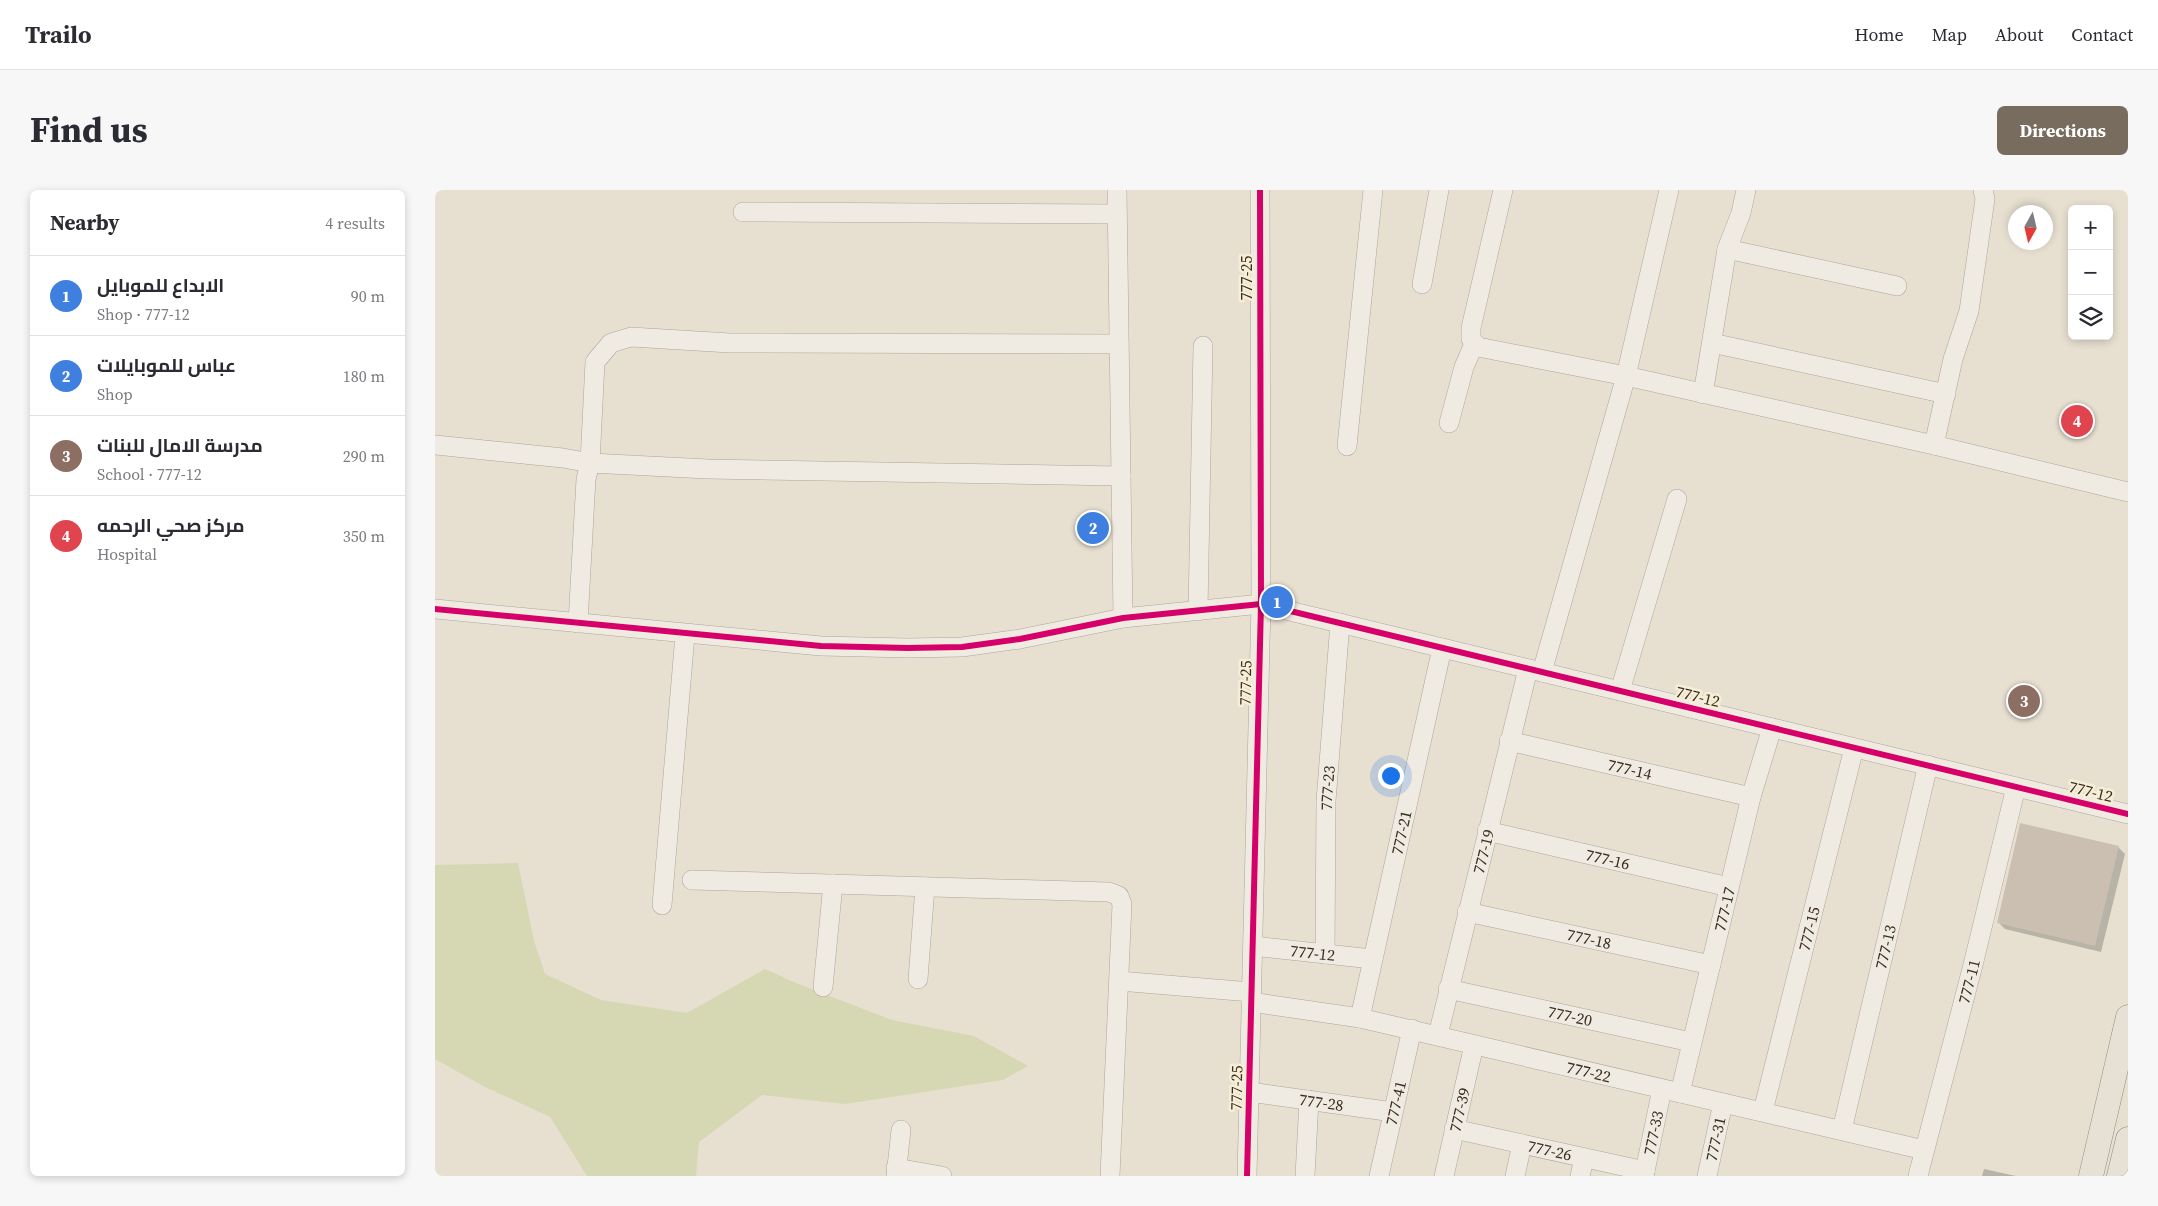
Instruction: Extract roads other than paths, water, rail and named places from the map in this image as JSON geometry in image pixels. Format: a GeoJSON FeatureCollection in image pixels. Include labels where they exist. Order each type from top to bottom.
{"type":"FeatureCollection","features":[{"type":"Feature","properties":{"kind":"main road"},"geometry":{"type":"LineString","coordinates":[[2091,1176],[2128,1017]]}},
{"type":"Feature","properties":{"kind":"main road"},"geometry":{"type":"LineString","coordinates":[[2119,1176],[2128,1139]]}},
{"type":"Feature","properties":{"kind":"street"},"geometry":{"type":"LineString","coordinates":[[1117,190],[1123,618]]}},
{"type":"Feature","properties":{"kind":"street","name":"777-25"},"geometry":{"type":"LineString","coordinates":[[1247,1176],[1261,604],[1260,190]]}},
{"type":"Feature","properties":{"kind":"street"},"geometry":{"type":"LineString","coordinates":[[1347,446],[1373,190]]}},
{"type":"Feature","properties":{"kind":"street"},"geometry":{"type":"LineString","coordinates":[[1422,284],[1439,190]]}},
{"type":"Feature","properties":{"kind":"street"},"geometry":{"type":"LineString","coordinates":[[1449,423],[1464,366],[1473,344],[1471,328],[1503,190]]}},
{"type":"Feature","properties":{"kind":"street","name":"777-19"},"geometry":{"type":"LineString","coordinates":[[1438,1035],[1509,741],[1535,670],[1626,376],[1669,190]]}},
{"type":"Feature","properties":{"kind":"street"},"geometry":{"type":"LineString","coordinates":[[1703,394],[1727,249],[1741,214],[1746,190]]}},
{"type":"Feature","properties":{"kind":"street"},"geometry":{"type":"LineString","coordinates":[[1934,445],[1953,358],[1969,311],[1985,199],[1983,190]]}},
{"type":"Feature","properties":{"kind":"street"},"geometry":{"type":"LineString","coordinates":[[743,212],[1117,214]]}},
{"type":"Feature","properties":{"kind":"street"},"geometry":{"type":"LineString","coordinates":[[1727,249],[1897,286]]}},
{"type":"Feature","properties":{"kind":"street"},"geometry":{"type":"LineString","coordinates":[[578,623],[586,479],[590,463],[595,362],[611,343],[631,337],[730,344],[1119,344]]}},
{"type":"Feature","properties":{"kind":"street"},"geometry":{"type":"LineString","coordinates":[[1712,343],[1946,394]]}},
{"type":"Feature","properties":{"kind":"street"},"geometry":{"type":"LineString","coordinates":[[1473,344],[1485,349],[1626,376],[1934,445],[2128,492]]}},
{"type":"Feature","properties":{"kind":"street"},"geometry":{"type":"LineString","coordinates":[[1198,611],[1203,346]]}},
{"type":"Feature","properties":{"kind":"street"},"geometry":{"type":"LineString","coordinates":[[435,445],[563,458],[590,463],[708,469],[1121,476]]}},
{"type":"Feature","properties":{"kind":"street"},"geometry":{"type":"LineString","coordinates":[[1620,691],[1677,499]]}},
{"type":"Feature","properties":{"kind":"street","name":"777-12"},"geometry":{"type":"LineString","coordinates":[[435,609],[685,635],[821,646],[908,648],[962,647],[1020,639],[1123,618],[1261,604],[2128,814]]}},
{"type":"Feature","properties":{"kind":"street","name":"777-23"},"geometry":{"type":"LineString","coordinates":[[1325,954],[1327,801],[1340,623]]}},
{"type":"Feature","properties":{"kind":"street"},"geometry":{"type":"LineString","coordinates":[[662,905],[685,635]]}},
{"type":"Feature","properties":{"kind":"street","name":"777-21"},"geometry":{"type":"LineString","coordinates":[[1360,1018],[1442,648]]}},
{"type":"Feature","properties":{"kind":"street","name":"777-17"},"geometry":{"type":"LineString","coordinates":[[1671,1091],[1691,1042],[1751,797],[1772,728]]}},
{"type":"Feature","properties":{"kind":"street","name":"777-14"},"geometry":{"type":"LineString","coordinates":[[1509,741],[1751,797]]}},
{"type":"Feature","properties":{"kind":"street","name":"777-15"},"geometry":{"type":"LineString","coordinates":[[1763,1111],[1854,748]]}},
{"type":"Feature","properties":{"kind":"street","name":"777-13"},"geometry":{"type":"LineString","coordinates":[[1842,1130],[1928,765]]}},
{"type":"Feature","properties":{"kind":"street","name":"777-11"},"geometry":{"type":"LineString","coordinates":[[1918,1176],[1973,965],[2016,787]]}},
{"type":"Feature","properties":{"kind":"street","name":"777-16"},"geometry":{"type":"LineString","coordinates":[[1487,831],[1729,887]]}},
{"type":"Feature","properties":{"kind":"street"},"geometry":{"type":"LineString","coordinates":[[692,880],[1109,892],[1119,896],[1122,904],[1110,1176]]}},
{"type":"Feature","properties":{"kind":"street"},"geometry":{"type":"LineString","coordinates":[[823,987],[833,884]]}},
{"type":"Feature","properties":{"kind":"street"},"geometry":{"type":"LineString","coordinates":[[918,979],[925,887]]}},
{"type":"Feature","properties":{"kind":"street","name":"777-18"},"geometry":{"type":"LineString","coordinates":[[1467,912],[1711,965]]}},
{"type":"Feature","properties":{"kind":"street","name":"777-12"},"geometry":{"type":"LineString","coordinates":[[1253,946],[1372,959]]}},
{"type":"Feature","properties":{"kind":"street","name":"777-22"},"geometry":{"type":"LineString","coordinates":[[1119,981],[1251,997],[1360,1018],[1924,1150]]}},
{"type":"Feature","properties":{"kind":"street","name":"777-20"},"geometry":{"type":"LineString","coordinates":[[1448,989],[1691,1042]]}},
{"type":"Feature","properties":{"kind":"street","name":"777-41"},"geometry":{"type":"LineString","coordinates":[[1379,1176],[1412,1029]]}},
{"type":"Feature","properties":{"kind":"street","name":"777-39"},"geometry":{"type":"LineString","coordinates":[[1443,1176],[1474,1045]]}},
{"type":"Feature","properties":{"kind":"street","name":"777-33"},"geometry":{"type":"LineString","coordinates":[[1644,1174],[1671,1091]]}},
{"type":"Feature","properties":{"kind":"street","name":"777-28"},"geometry":{"type":"LineString","coordinates":[[1250,1092],[1393,1112]]}},
{"type":"Feature","properties":{"kind":"street"},"geometry":{"type":"LineString","coordinates":[[1305,1176],[1309,1100]]}},
{"type":"Feature","properties":{"kind":"street","name":"777-31"},"geometry":{"type":"LineString","coordinates":[[1707,1176],[1723,1103]]}},
{"type":"Feature","properties":{"kind":"street","name":"777-26"},"geometry":{"type":"LineString","coordinates":[[1454,1129],[1584,1158],[1644,1174]]}},
{"type":"Feature","properties":{"kind":"street"},"geometry":{"type":"LineString","coordinates":[[901,1130],[896,1172],[942,1176]]}},
{"type":"Feature","properties":{"kind":"street"},"geometry":{"type":"LineString","coordinates":[[1515,1176],[1522,1144]]}},
{"type":"Feature","properties":{"kind":"street"},"geometry":{"type":"LineString","coordinates":[[1580,1176],[1584,1158]]}},
{"type":"Feature","properties":{"kind":"place","name":"مركز صحي الرحمه"},"geometry":{"type":"Point","coordinates":[2077,421]}},
{"type":"Feature","properties":{"kind":"place","name":"عباس للموبايلات"},"geometry":{"type":"Point","coordinates":[1093,528]}},
{"type":"Feature","properties":{"kind":"place","name":"الابداع للموبايل"},"geometry":{"type":"Point","coordinates":[1277,602]}},
{"type":"Feature","properties":{"kind":"place","name":"مدرسة الامال للبنات"},"geometry":{"type":"Point","coordinates":[2024,701]}}]}
